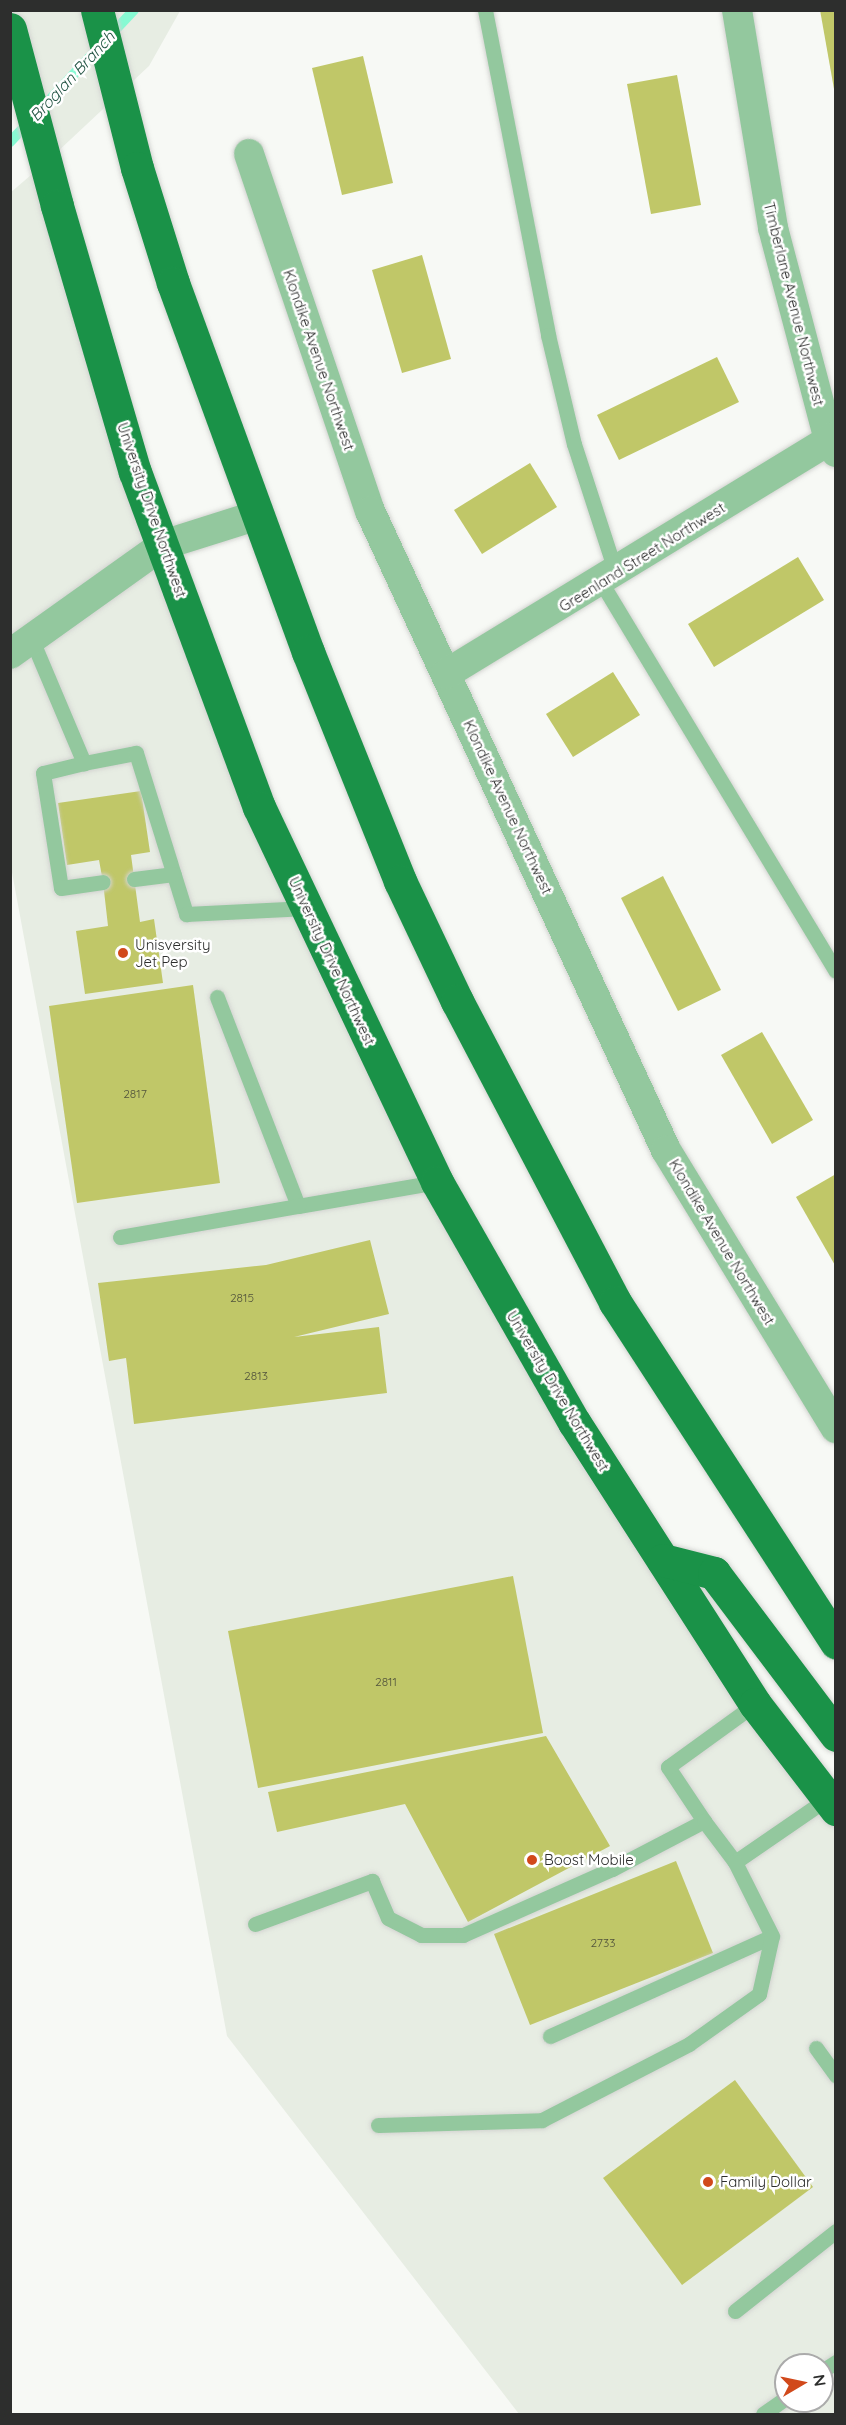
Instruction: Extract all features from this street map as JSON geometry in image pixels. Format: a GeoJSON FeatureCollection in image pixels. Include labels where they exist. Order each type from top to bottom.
{"type":"FeatureCollection","features":[{"type":"Feature","properties":{"kind":"highway"},"geometry":{"type":"LineString","coordinates":[[97,10],[137,168],[173,283],[366,799],[457,1001],[615,1302],[836,1642]]}},
{"type":"Feature","properties":{"kind":"highway","name":"University Drive Northwest"},"geometry":{"type":"LineString","coordinates":[[10,29],[57,206],[135,472],[164,545],[259,807],[437,1182],[574,1422],[755,1704],[832,1803]]}},
{"type":"Feature","properties":{"kind":"highway"},"geometry":{"type":"LineString","coordinates":[[663,1560],[714,1573],[836,1735]]}},
{"type":"Feature","properties":{"kind":"street","name":"Timberlane Avenue Northwest"},"geometry":{"type":"LineString","coordinates":[[737,10],[773,228],[833,443]]}},
{"type":"Feature","properties":{"kind":"street","name":"Klondike Avenue Northwest"},"geometry":{"type":"LineString","coordinates":[[249,154],[370,511],[666,1150],[836,1428]]}},
{"type":"Feature","properties":{"kind":"street","name":"Greenland Street Northwest"},"geometry":{"type":"LineString","coordinates":[[446,674],[833,443]]}},
{"type":"Feature","properties":{"kind":"street"},"geometry":{"type":"LineString","coordinates":[[22,647],[164,545],[258,515]]}},
{"type":"Feature","properties":{"kind":"lane"},"geometry":{"type":"LineString","coordinates":[[485,10],[556,368],[609,577],[836,971]]}},
{"type":"Feature","properties":{"kind":"lane"},"geometry":{"type":"LineString","coordinates":[[22,647],[84,763]]}},
{"type":"Feature","properties":{"kind":"lane"},"geometry":{"type":"LineString","coordinates":[[103,882],[61,888],[43,773],[136,753],[186,914],[307,908]]}},
{"type":"Feature","properties":{"kind":"lane"},"geometry":{"type":"LineString","coordinates":[[134,879],[174,874]]}},
{"type":"Feature","properties":{"kind":"lane"},"geometry":{"type":"LineString","coordinates":[[217,997],[298,1206]]}},
{"type":"Feature","properties":{"kind":"lane"},"geometry":{"type":"LineString","coordinates":[[120,1237],[437,1182]]}},
{"type":"Feature","properties":{"kind":"lane"},"geometry":{"type":"LineString","coordinates":[[378,2125],[542,2120],[689,2044],[759,1994],[772,1936],[735,1862],[668,1767],[755,1704]]}},
{"type":"Feature","properties":{"kind":"lane"},"geometry":{"type":"LineString","coordinates":[[735,1862],[832,1803]]}},
{"type":"Feature","properties":{"kind":"lane"},"geometry":{"type":"LineString","coordinates":[[255,1924],[372,1881],[388,1918],[421,1935],[462,1935],[612,1869],[704,1821]]}},
{"type":"Feature","properties":{"kind":"lane"},"geometry":{"type":"LineString","coordinates":[[550,2036],[772,1936]]}},
{"type":"Feature","properties":{"kind":"lane"},"geometry":{"type":"LineString","coordinates":[[816,2048],[836,2076]]}},
{"type":"Feature","properties":{"kind":"lane"},"geometry":{"type":"LineString","coordinates":[[735,2311],[836,2231]]}},
{"type":"Feature","properties":{"kind":"shaded area"},"geometry":{"type":"Polygon","coordinates":[[[11,11],[180,11],[149,66],[39,169],[180,626],[538,1382],[835,1782],[835,2414],[519,2414],[227,2036],[11,867],[10,193],[38,169],[11,11]]]}},
{"type":"Feature","properties":{"kind":"building"},"geometry":{"type":"Polygon","coordinates":[[[820,10],[836,10],[836,89],[834,89],[820,10]]]}},
{"type":"Feature","properties":{"kind":"building"},"geometry":{"type":"Polygon","coordinates":[[[363,56],[393,183],[342,195],[312,68],[363,56]]]}},
{"type":"Feature","properties":{"kind":"building"},"geometry":{"type":"Polygon","coordinates":[[[677,75],[701,205],[651,214],[627,84],[677,75]]]}},
{"type":"Feature","properties":{"kind":"building"},"geometry":{"type":"Polygon","coordinates":[[[422,255],[451,359],[402,373],[372,270],[422,255]]]}},
{"type":"Feature","properties":{"kind":"building"},"geometry":{"type":"Polygon","coordinates":[[[717,357],[739,402],[619,460],[597,415],[717,357]]]}},
{"type":"Feature","properties":{"kind":"building"},"geometry":{"type":"Polygon","coordinates":[[[530,463],[557,507],[482,554],[454,510],[530,463]]]}},
{"type":"Feature","properties":{"kind":"building"},"geometry":{"type":"Polygon","coordinates":[[[798,557],[824,600],[714,667],[688,624],[798,557]]]}},
{"type":"Feature","properties":{"kind":"building"},"geometry":{"type":"Polygon","coordinates":[[[613,672],[640,715],[573,757],[546,714],[613,672]]]}},
{"type":"Feature","properties":{"kind":"building"},"geometry":{"type":"Polygon","coordinates":[[[141,791],[150,852],[131,855],[140,922],[154,919],[163,983],[85,994],[76,931],[108,926],[103,882],[99,860],[67,865],[58,803],[141,791]]]}},
{"type":"Feature","properties":{"kind":"building"},"geometry":{"type":"Polygon","coordinates":[[[663,876],[721,990],[678,1011],[621,898],[663,876]]]}},
{"type":"Feature","properties":{"kind":"building"},"geometry":{"type":"Polygon","coordinates":[[[193,985],[220,1183],[77,1203],[49,1006],[193,985]]]}},
{"type":"Feature","properties":{"kind":"building"},"geometry":{"type":"Polygon","coordinates":[[[762,1032],[813,1120],[772,1144],[721,1055],[762,1032]]]}},
{"type":"Feature","properties":{"kind":"building"},"geometry":{"type":"Polygon","coordinates":[[[836,1174],[836,1267],[796,1197],[836,1174]]]}},
{"type":"Feature","properties":{"kind":"building"},"geometry":{"type":"Polygon","coordinates":[[[370,1240],[389,1314],[294,1337],[379,1327],[387,1393],[134,1424],[126,1358],[109,1361],[98,1283],[266,1265],[370,1240]]]}},
{"type":"Feature","properties":{"kind":"building"},"geometry":{"type":"Polygon","coordinates":[[[513,1576],[543,1733],[258,1788],[228,1631],[513,1576]]]}},
{"type":"Feature","properties":{"kind":"building"},"geometry":{"type":"Polygon","coordinates":[[[546,1736],[610,1846],[468,1922],[405,1804],[277,1832],[268,1792],[546,1736]]]}},
{"type":"Feature","properties":{"kind":"building"},"geometry":{"type":"Polygon","coordinates":[[[676,1861],[713,1953],[530,2025],[494,1934],[676,1861]]]}},
{"type":"Feature","properties":{"kind":"building","name":"Family Dollar"},"geometry":{"type":"Polygon","coordinates":[[[735,2080],[813,2187],[682,2285],[603,2178],[735,2080]]]}},
{"type":"Feature","properties":{"kind":"waterway","name":"Broglan Branch"},"geometry":{"type":"LineString","coordinates":[[10,142],[134,10]]}},
{"type":"Feature","properties":{"kind":"place","name":"Unisversity Jet Pep"},"geometry":{"type":"Point","coordinates":[123,953]}},
{"type":"Feature","properties":{"kind":"place","name":"Boost Mobile"},"geometry":{"type":"Point","coordinates":[532,1860]}},
{"type":"Feature","properties":{"kind":"place","name":"Family Dollar"},"geometry":{"type":"Point","coordinates":[708,2182]}}]}
